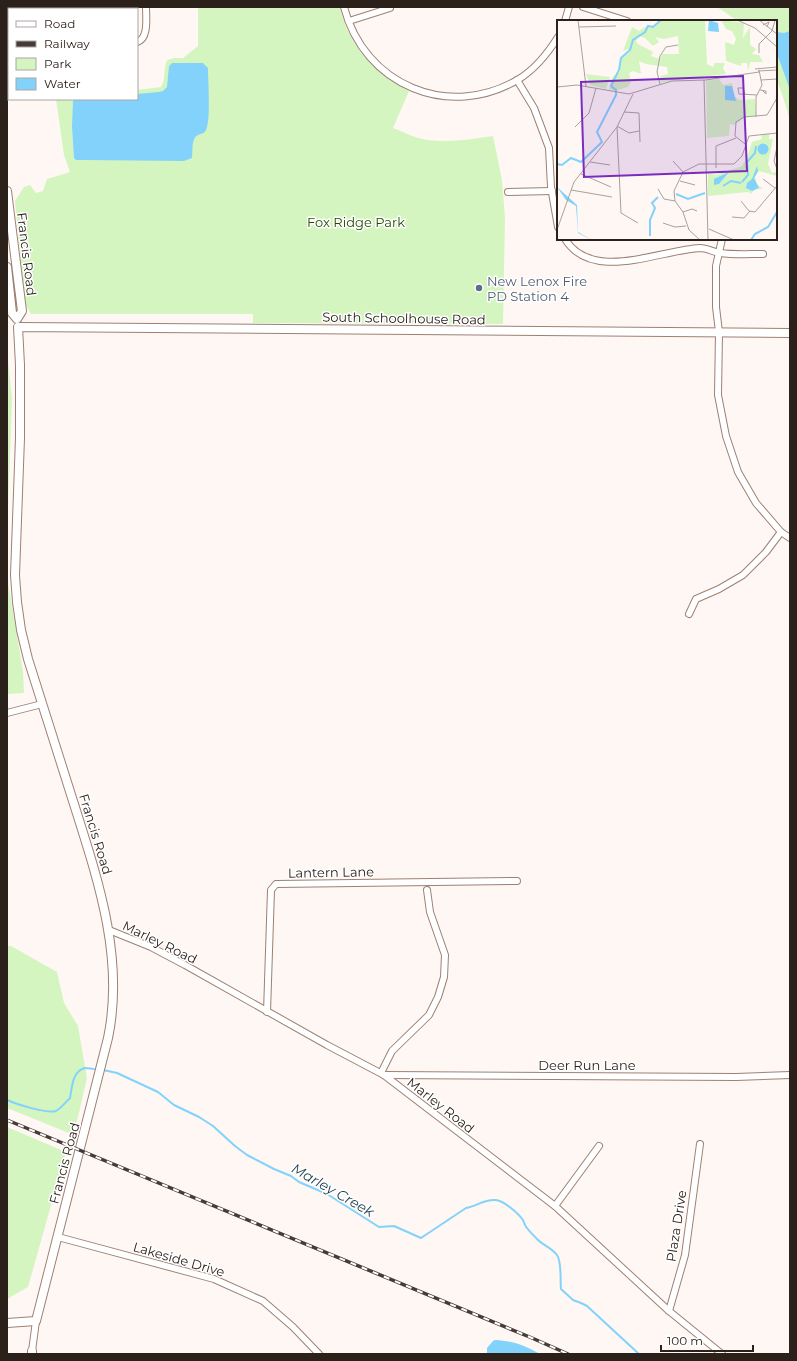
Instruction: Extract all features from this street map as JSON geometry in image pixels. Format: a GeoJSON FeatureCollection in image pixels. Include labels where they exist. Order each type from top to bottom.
{"type":"FeatureCollection","features":[{"type":"Feature","properties":{"kind":"street"},"geometry":{"type":"LineString","coordinates":[[138,42],[140,42],[144,37],[147,20],[146,7]]}},
{"type":"Feature","properties":{"kind":"street"},"geometry":{"type":"LineString","coordinates":[[344,7],[349,21],[363,49],[373,61],[396,80],[417,90],[439,95],[453,97],[494,91],[517,80],[538,63],[557,38]]}},
{"type":"Feature","properties":{"kind":"street"},"geometry":{"type":"LineString","coordinates":[[565,20],[569,7]]}},
{"type":"Feature","properties":{"kind":"street"},"geometry":{"type":"LineString","coordinates":[[583,7],[624,20]]}},
{"type":"Feature","properties":{"kind":"street"},"geometry":{"type":"LineString","coordinates":[[349,21],[390,8]]}},
{"type":"Feature","properties":{"kind":"street"},"geometry":{"type":"LineString","coordinates":[[517,80],[534,108],[549,148],[552,191],[557,221]]}},
{"type":"Feature","properties":{"kind":"street","name":"Francis Road"},"geometry":{"type":"LineString","coordinates":[[7,191],[22,311],[18,323],[20,399],[15,575],[17,602],[21,630],[28,659],[95,869],[109,930],[113,966],[110,1030],[36,1321],[32,1353]]}},
{"type":"Feature","properties":{"kind":"street"},"geometry":{"type":"LineString","coordinates":[[508,192],[552,191]]}},
{"type":"Feature","properties":{"kind":"street"},"geometry":{"type":"LineString","coordinates":[[566,240],[570,246],[589,259],[608,262],[641,259],[701,248],[719,253],[763,254]]}},
{"type":"Feature","properties":{"kind":"street"},"geometry":{"type":"LineString","coordinates":[[722,240],[716,266],[716,307],[719,332],[718,395],[726,436],[738,472],[756,503],[781,532],[790,538]]}},
{"type":"Feature","properties":{"kind":"street","name":"Francis Road"},"geometry":{"type":"LineString","coordinates":[[7,266],[12,313],[18,323]]}},
{"type":"Feature","properties":{"kind":"street","name":"South Schoolhouse Road"},"geometry":{"type":"LineString","coordinates":[[18,323],[790,333]]}},
{"type":"Feature","properties":{"kind":"street"},"geometry":{"type":"LineString","coordinates":[[689,614],[696,600],[743,575],[766,552],[781,532]]}},
{"type":"Feature","properties":{"kind":"street"},"geometry":{"type":"LineString","coordinates":[[7,713],[42,704]]}},
{"type":"Feature","properties":{"kind":"street","name":"Lantern Lane"},"geometry":{"type":"LineString","coordinates":[[267,1012],[271,890],[276,884],[517,881]]}},
{"type":"Feature","properties":{"kind":"street"},"geometry":{"type":"LineString","coordinates":[[382,1074],[392,1051],[429,1015],[438,996],[444,977],[444,955],[430,912],[427,890]]}},
{"type":"Feature","properties":{"kind":"street","name":"Marley Road"},"geometry":{"type":"LineString","coordinates":[[109,930],[151,947],[382,1074],[555,1206],[669,1311],[722,1354]]}},
{"type":"Feature","properties":{"kind":"street","name":"Deer Run Lane"},"geometry":{"type":"LineString","coordinates":[[382,1074],[728,1077],[790,1075]]}},
{"type":"Feature","properties":{"kind":"street","name":"Plaza Drive"},"geometry":{"type":"LineString","coordinates":[[669,1311],[685,1255],[700,1144]]}},
{"type":"Feature","properties":{"kind":"street"},"geometry":{"type":"LineString","coordinates":[[555,1206],[599,1146]]}},
{"type":"Feature","properties":{"kind":"street","name":"Lakeside Drive"},"geometry":{"type":"LineString","coordinates":[[58,1237],[214,1279],[263,1301],[294,1327],[319,1354]]}},
{"type":"Feature","properties":{"kind":"street"},"geometry":{"type":"LineString","coordinates":[[7,1323],[36,1321]]}},
{"type":"Feature","properties":{"kind":"green space","name":"Fox Ridge Park"},"geometry":{"type":"Polygon","coordinates":[[[198,7],[340,7],[349,34],[365,57],[385,76],[409,91],[393,128],[419,138],[436,141],[493,136],[502,180],[505,218],[503,324],[253,323],[253,314],[31,314],[25,304],[15,201],[24,187],[30,185],[36,193],[43,191],[47,179],[70,172],[64,155],[56,100],[138,100],[138,90],[161,87],[163,84],[167,60],[183,58],[198,46],[198,7]]]}},
{"type":"Feature","properties":{"kind":"green space"},"geometry":{"type":"Polygon","coordinates":[[[717,7],[790,7],[790,131],[789,117],[777,81],[777,20],[736,20],[717,7]]]}},
{"type":"Feature","properties":{"kind":"green space"},"geometry":{"type":"Polygon","coordinates":[[[7,349],[12,399],[7,536],[7,349]]]}},
{"type":"Feature","properties":{"kind":"green space"},"geometry":{"type":"Polygon","coordinates":[[[7,576],[23,672],[24,693],[7,694],[7,576]]]}},
{"type":"Feature","properties":{"kind":"green space"},"geometry":{"type":"Polygon","coordinates":[[[7,946],[11,946],[57,972],[64,1003],[78,1026],[87,1078],[77,1121],[69,1133],[7,1108],[7,946]]]}},
{"type":"Feature","properties":{"kind":"green space"},"geometry":{"type":"Polygon","coordinates":[[[7,1127],[66,1152],[28,1287],[7,1299],[7,1127]]]}},
{"type":"Feature","properties":{"kind":"water"},"geometry":{"type":"Polygon","coordinates":[[[790,31],[790,90],[777,54],[777,32],[784,33],[790,31]]]}},
{"type":"Feature","properties":{"kind":"water"},"geometry":{"type":"Polygon","coordinates":[[[172,63],[203,63],[208,68],[208,125],[204,132],[194,139],[192,158],[184,161],[76,160],[74,158],[72,126],[74,100],[138,100],[138,94],[159,92],[163,91],[167,87],[169,66],[172,63]]]}},
{"type":"Feature","properties":{"kind":"water"},"geometry":{"type":"Polygon","coordinates":[[[495,1340],[518,1344],[540,1354],[487,1354],[487,1348],[495,1340]]]}},
{"type":"Feature","properties":{"kind":"waterway","name":"Marley Creek"},"geometry":{"type":"LineString","coordinates":[[7,1100],[39,1110],[52,1112],[56,1111],[70,1098],[73,1080],[77,1073],[85,1068],[98,1070]]}},
{"type":"Feature","properties":{"kind":"waterway","name":"Marley Creek"},"geometry":{"type":"LineString","coordinates":[[103,1070],[117,1073],[158,1092],[174,1105],[199,1117],[213,1126],[247,1155],[291,1176],[299,1182],[327,1194],[379,1227],[394,1226],[421,1238],[466,1208],[492,1200],[503,1203],[521,1217],[526,1227],[538,1240],[553,1250],[557,1255],[560,1266],[561,1289],[573,1300],[587,1306],[639,1354]]}},
{"type":"Feature","properties":{"kind":"railway"},"geometry":{"type":"LineString","coordinates":[[7,1120],[568,1354]]}},
{"type":"Feature","properties":{"kind":"place","name":"New Lenox Fire PD Station 4"},"geometry":{"type":"Point","coordinates":[479,288]}}]}
